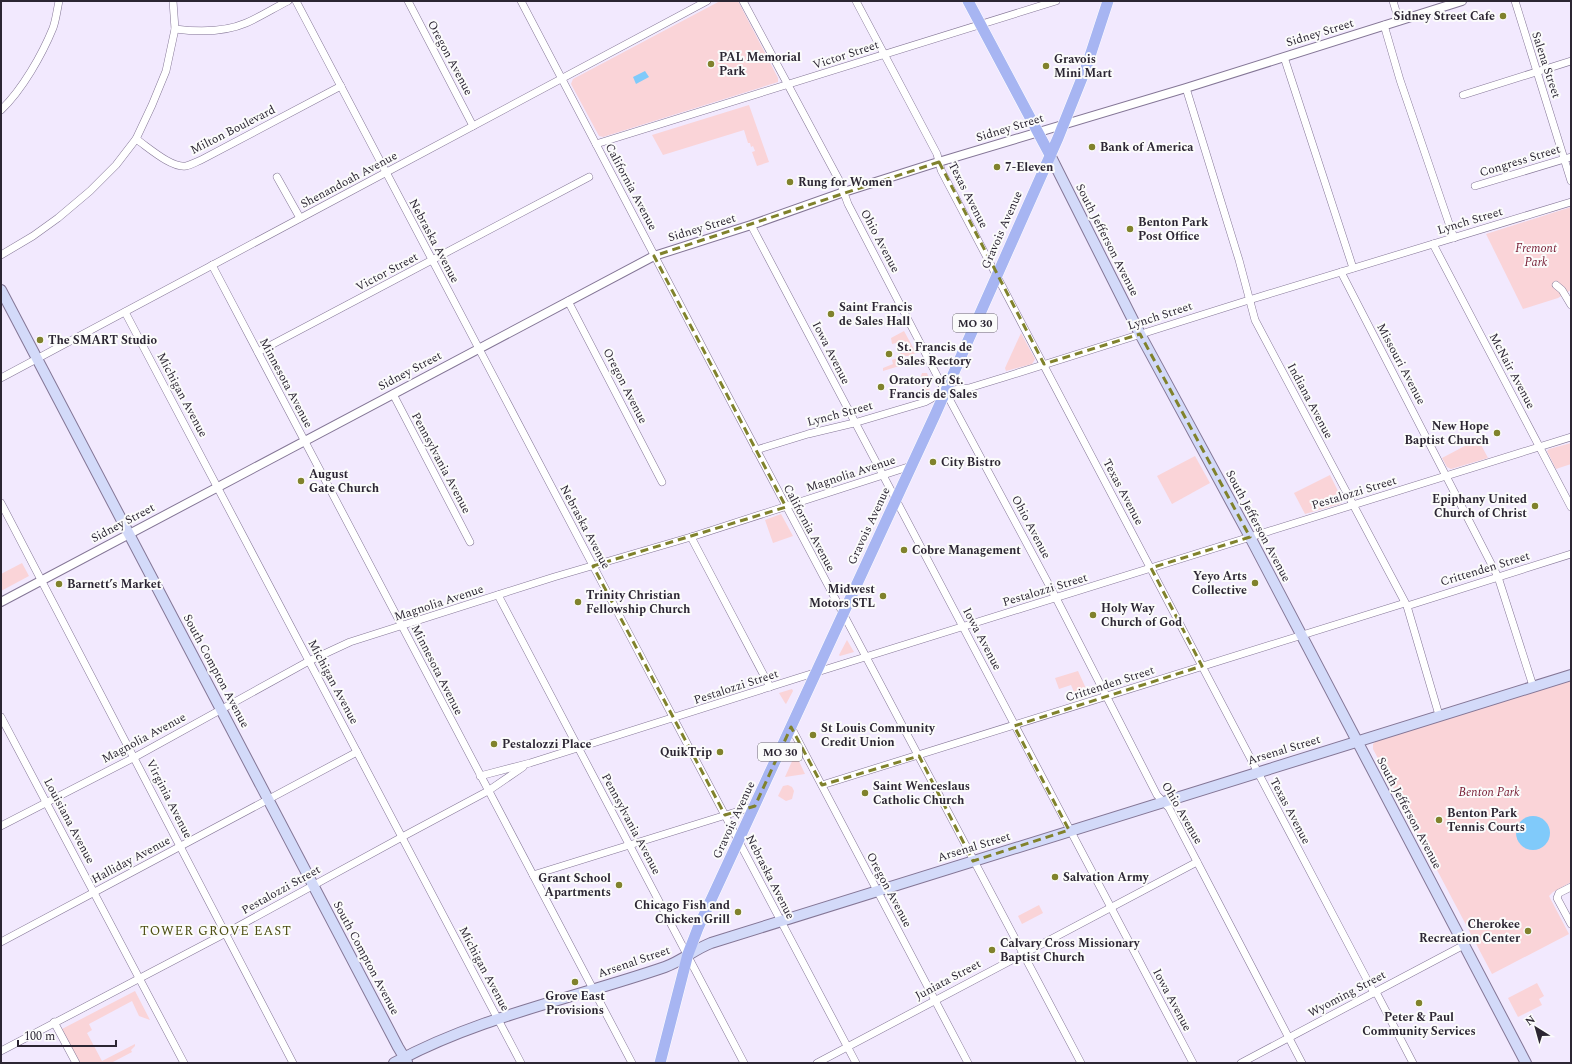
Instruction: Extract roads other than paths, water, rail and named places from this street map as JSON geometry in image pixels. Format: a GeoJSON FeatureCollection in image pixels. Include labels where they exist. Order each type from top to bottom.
{"type":"FeatureCollection","features":[{"type":"Feature","properties":{"kind":"main road","name":"South Jefferson Avenue"},"geometry":{"type":"LineString","coordinates":[[968,1],[1050,155],[1140,334],[1250,537],[1526,1063]]}},
{"type":"Feature","properties":{"kind":"main road","name":"Gravois Avenue"},"geometry":{"type":"LineString","coordinates":[[660,1063],[688,954],[703,918],[946,391],[1063,125],[1086,68],[1108,1]]}},
{"type":"Feature","properties":{"kind":"main road","name":"South Compton Avenue"},"geometry":{"type":"LineString","coordinates":[[1,290],[406,1060]]}},
{"type":"Feature","properties":{"kind":"main road","name":"Arsenal Street"},"geometry":{"type":"LineString","coordinates":[[394,1063],[406,1060],[445,1038],[498,1019],[666,966],[711,943],[1357,740],[1571,675]]}},
{"type":"Feature","properties":{"kind":"street"},"geometry":{"type":"LineString","coordinates":[[1,110],[12,99],[37,61],[53,28],[59,1]]}},
{"type":"Feature","properties":{"kind":"street"},"geometry":{"type":"LineString","coordinates":[[1,255],[39,232],[90,191],[116,165],[136,139],[166,71],[175,29],[173,1]]}},
{"type":"Feature","properties":{"kind":"street"},"geometry":{"type":"LineString","coordinates":[[175,29],[193,31],[223,29],[245,23],[288,1]]}},
{"type":"Feature","properties":{"kind":"street","name":"Nebraska Avenue"},"geometry":{"type":"LineString","coordinates":[[296,1],[856,1063]]}},
{"type":"Feature","properties":{"kind":"street","name":"Oregon Avenue"},"geometry":{"type":"LineString","coordinates":[[408,1],[474,126]]}},
{"type":"Feature","properties":{"kind":"street","name":"California Avenue"},"geometry":{"type":"LineString","coordinates":[[521,1],[865,657],[1081,1063]]}},
{"type":"Feature","properties":{"kind":"street","name":"Shenandoah Avenue"},"geometry":{"type":"LineString","coordinates":[[1,378],[474,126],[561,78],[708,1]]}},
{"type":"Feature","properties":{"kind":"street","name":"Ohio Avenue"},"geometry":{"type":"LineString","coordinates":[[743,1],[840,182],[848,204],[1158,794],[1169,808],[1302,1063]]}},
{"type":"Feature","properties":{"kind":"street","name":"Texas Avenue"},"geometry":{"type":"LineString","coordinates":[[856,1],[937,154],[941,170],[997,274],[1257,772],[1413,1063]]}},
{"type":"Feature","properties":{"kind":"street","name":"Victor Street"},"geometry":{"type":"LineString","coordinates":[[596,144],[1056,1]]}},
{"type":"Feature","properties":{"kind":"street"},"geometry":{"type":"LineString","coordinates":[[1393,1],[1399,21]]}},
{"type":"Feature","properties":{"kind":"street","name":"Sidney Street"},"geometry":{"type":"LineString","coordinates":[[1,602],[654,256],[752,225],[844,192],[939,162],[1186,88],[1462,1]]}},
{"type":"Feature","properties":{"kind":"street","name":"Salena Street"},"geometry":{"type":"LineString","coordinates":[[1515,1],[1537,72],[1568,158],[1571,181]]}},
{"type":"Feature","properties":{"kind":"street"},"geometry":{"type":"LineString","coordinates":[[1384,25],[1400,80],[1454,238]]}},
{"type":"Feature","properties":{"kind":"street"},"geometry":{"type":"LineString","coordinates":[[1284,57],[1353,268]]}},
{"type":"Feature","properties":{"kind":"street"},"geometry":{"type":"LineString","coordinates":[[1463,95],[1571,61]]}},
{"type":"Feature","properties":{"kind":"street","name":"Milton Boulevard"},"geometry":{"type":"LineString","coordinates":[[136,139],[165,159],[177,165],[186,166],[208,157],[341,86]]}},
{"type":"Feature","properties":{"kind":"street","name":"Indiana Avenue"},"geometry":{"type":"LineString","coordinates":[[1186,88],[1239,260],[1255,320],[1406,604],[1439,715]]}},
{"type":"Feature","properties":{"kind":"street","name":"Congress Street"},"geometry":{"type":"LineString","coordinates":[[1475,186],[1568,158]]}},
{"type":"Feature","properties":{"kind":"street"},"geometry":{"type":"LineString","coordinates":[[277,177],[300,218]]}},
{"type":"Feature","properties":{"kind":"street","name":"Victor Street"},"geometry":{"type":"LineString","coordinates":[[258,352],[589,177]]}},
{"type":"Feature","properties":{"kind":"street","name":"Lynch Street"},"geometry":{"type":"LineString","coordinates":[[756,450],[925,402],[946,391],[969,388],[1249,300],[1571,202]]}},
{"type":"Feature","properties":{"kind":"street","name":"Iowa Avenue"},"geometry":{"type":"LineString","coordinates":[[752,225],[854,423],[883,475],[1193,1063]]}},
{"type":"Feature","properties":{"kind":"street","name":"McNair Avenue"},"geometry":{"type":"LineString","coordinates":[[1433,244],[1571,507]]}},
{"type":"Feature","properties":{"kind":"street","name":"Minnesota Avenue"},"geometry":{"type":"LineString","coordinates":[[212,265],[632,1063]]}},
{"type":"Feature","properties":{"kind":"street","name":"Missouri Avenue"},"geometry":{"type":"LineString","coordinates":[[1341,272],[1498,577],[1533,686]]}},
{"type":"Feature","properties":{"kind":"street"},"geometry":{"type":"LineString","coordinates":[[1556,285],[1562,290],[1571,305]]}},
{"type":"Feature","properties":{"kind":"street","name":"Oregon Avenue"},"geometry":{"type":"LineString","coordinates":[[568,301],[662,482]]}},
{"type":"Feature","properties":{"kind":"street","name":"Michigan Avenue"},"geometry":{"type":"LineString","coordinates":[[125,312],[520,1063]]}},
{"type":"Feature","properties":{"kind":"street","name":"Pennsylvania Avenue"},"geometry":{"type":"LineString","coordinates":[[393,394],[470,542]]}},
{"type":"Feature","properties":{"kind":"street","name":"Pestalozzi Street"},"geometry":{"type":"LineString","coordinates":[[480,776],[526,765],[816,672],[1571,438]]}},
{"type":"Feature","properties":{"kind":"street","name":"Magnolia Avenue"},"geometry":{"type":"LineString","coordinates":[[1,826],[134,757],[309,661],[350,642],[498,595],[691,537],[911,466]]}},
{"type":"Feature","properties":{"kind":"street","name":"Virginia Avenue"},"geometry":{"type":"LineString","coordinates":[[1,503],[293,1063]]}},
{"type":"Feature","properties":{"kind":"street"},"geometry":{"type":"LineString","coordinates":[[691,537],[770,687]]}},
{"type":"Feature","properties":{"kind":"street","name":"Crittenden Street"},"geometry":{"type":"LineString","coordinates":[[822,785],[919,756],[1301,635],[1571,554]]}},
{"type":"Feature","properties":{"kind":"street","name":"Pennsylvania Avenue"},"geometry":{"type":"LineString","coordinates":[[498,595],[744,1063]]}},
{"type":"Feature","properties":{"kind":"street","name":"Louisiana Avenue"},"geometry":{"type":"LineString","coordinates":[[1,717],[184,1063]]}},
{"type":"Feature","properties":{"kind":"street","name":"Oregon Avenue"},"geometry":{"type":"LineString","coordinates":[[791,727],[968,1063]]}},
{"type":"Feature","properties":{"kind":"street","name":"Halliday Avenue"},"geometry":{"type":"LineString","coordinates":[[1,942],[357,752]]}},
{"type":"Feature","properties":{"kind":"street","name":"Pestalozzi Street"},"geometry":{"type":"LineString","coordinates":[[1,1051],[226,933],[488,790],[526,765]]}},
{"type":"Feature","properties":{"kind":"street"},"geometry":{"type":"LineString","coordinates":[[533,875],[755,806]]}},
{"type":"Feature","properties":{"kind":"street","name":"Juniata Street"},"geometry":{"type":"LineString","coordinates":[[816,1063],[1197,862]]}},
{"type":"Feature","properties":{"kind":"street"},"geometry":{"type":"LineString","coordinates":[[1571,887],[1559,893],[1557,896],[1571,924]]}},
{"type":"Feature","properties":{"kind":"street","name":"Wyoming Street"},"geometry":{"type":"LineString","coordinates":[[1241,1063],[1464,945]]}},
{"type":"Feature","properties":{"kind":"street"},"geometry":{"type":"LineString","coordinates":[[54,1022],[76,1063]]}},
{"type":"Feature","properties":{"kind":"water"},"geometry":{"type":"Polygon","coordinates":[[[645,71],[649,77],[636,84],[633,77],[645,71]]]}},
{"type":"Feature","properties":{"kind":"water"},"geometry":{"type":"Polygon","coordinates":[[[1530,816],[1536,816],[1545,821],[1549,827],[1549,839],[1545,845],[1536,850],[1530,850],[1521,845],[1516,836],[1516,830],[1521,821],[1530,816]]]}},
{"type":"Feature","properties":{"kind":"place","name":"Sidney Street Cafe"},"geometry":{"type":"Point","coordinates":[1503,16]}},
{"type":"Feature","properties":{"kind":"place","name":"PAL Memorial Park"},"geometry":{"type":"Point","coordinates":[711,64]}},
{"type":"Feature","properties":{"kind":"place","name":"Gravois Mini Mart"},"geometry":{"type":"Point","coordinates":[1046,66]}},
{"type":"Feature","properties":{"kind":"place","name":"Bank of America"},"geometry":{"type":"Point","coordinates":[1092,147]}},
{"type":"Feature","properties":{"kind":"place","name":"7-Eleven"},"geometry":{"type":"Point","coordinates":[997,167]}},
{"type":"Feature","properties":{"kind":"place","name":"Rung for Women"},"geometry":{"type":"Point","coordinates":[790,182]}},
{"type":"Feature","properties":{"kind":"place","name":"Benton Park Post Office"},"geometry":{"type":"Point","coordinates":[1130,229]}},
{"type":"Feature","properties":{"kind":"place","name":"Saint Francis de Sales Hall"},"geometry":{"type":"Point","coordinates":[831,314]}},
{"type":"Feature","properties":{"kind":"place","name":"The SMART Studio"},"geometry":{"type":"Point","coordinates":[40,340]}},
{"type":"Feature","properties":{"kind":"place","name":"St. Francis de Sales Rectory"},"geometry":{"type":"Point","coordinates":[889,354]}},
{"type":"Feature","properties":{"kind":"place","name":"Oratory of St. Francis de Sales"},"geometry":{"type":"Point","coordinates":[881,387]}},
{"type":"Feature","properties":{"kind":"place","name":"New Hope Baptist Church"},"geometry":{"type":"Point","coordinates":[1497,433]}},
{"type":"Feature","properties":{"kind":"place","name":"City Bistro"},"geometry":{"type":"Point","coordinates":[933,462]}},
{"type":"Feature","properties":{"kind":"place","name":"August Gate Church"},"geometry":{"type":"Point","coordinates":[301,481]}},
{"type":"Feature","properties":{"kind":"place","name":"Epiphany United Church of Christ"},"geometry":{"type":"Point","coordinates":[1535,506]}},
{"type":"Feature","properties":{"kind":"place","name":"Cobre Management"},"geometry":{"type":"Point","coordinates":[904,550]}},
{"type":"Feature","properties":{"kind":"place","name":"Yeyo Arts Collective"},"geometry":{"type":"Point","coordinates":[1255,583]}},
{"type":"Feature","properties":{"kind":"place","name":"Barnett’s Market"},"geometry":{"type":"Point","coordinates":[59,584]}},
{"type":"Feature","properties":{"kind":"place","name":"Midwest Motors STL"},"geometry":{"type":"Point","coordinates":[883,596]}},
{"type":"Feature","properties":{"kind":"place","name":"Trinity Christian Fellowship Church"},"geometry":{"type":"Point","coordinates":[578,602]}},
{"type":"Feature","properties":{"kind":"place","name":"Holy Way Church of God"},"geometry":{"type":"Point","coordinates":[1093,615]}},
{"type":"Feature","properties":{"kind":"place","name":"St Louis Community Credit Union"},"geometry":{"type":"Point","coordinates":[813,735]}},
{"type":"Feature","properties":{"kind":"place","name":"Pestalozzi Place"},"geometry":{"type":"Point","coordinates":[494,744]}},
{"type":"Feature","properties":{"kind":"place","name":"QuikTrip"},"geometry":{"type":"Point","coordinates":[720,752]}},
{"type":"Feature","properties":{"kind":"place","name":"Saint Wenceslaus Catholic Church"},"geometry":{"type":"Point","coordinates":[865,793]}},
{"type":"Feature","properties":{"kind":"place","name":"Benton Park Tennis Courts"},"geometry":{"type":"Point","coordinates":[1439,820]}},
{"type":"Feature","properties":{"kind":"place","name":"Salvation Army"},"geometry":{"type":"Point","coordinates":[1055,877]}},
{"type":"Feature","properties":{"kind":"place","name":"Grant School Apartments"},"geometry":{"type":"Point","coordinates":[619,885]}},
{"type":"Feature","properties":{"kind":"place","name":"Chicago Fish and Chicken Grill"},"geometry":{"type":"Point","coordinates":[738,912]}},
{"type":"Feature","properties":{"kind":"place","name":"Cherokee Recreation Center"},"geometry":{"type":"Point","coordinates":[1528,931]}},
{"type":"Feature","properties":{"kind":"place","name":"Calvary Cross Missionary Baptist Church"},"geometry":{"type":"Point","coordinates":[992,950]}},
{"type":"Feature","properties":{"kind":"place","name":"Grove East Provisions"},"geometry":{"type":"Point","coordinates":[575,982]}},
{"type":"Feature","properties":{"kind":"place","name":"Peter & Paul Community Services"},"geometry":{"type":"Point","coordinates":[1419,1003]}},
{"type":"Feature","properties":{"kind":"district","name":"TOWER GROVE EAST"},"geometry":{"type":"Point","coordinates":[216,931]}},
{"type":"Feature","properties":{"kind":"park label","name":"Fremont Park"},"geometry":{"type":"Point","coordinates":[1536,255]}},
{"type":"Feature","properties":{"kind":"park label","name":"Benton Park"},"geometry":{"type":"Point","coordinates":[1489,792]}}]}
